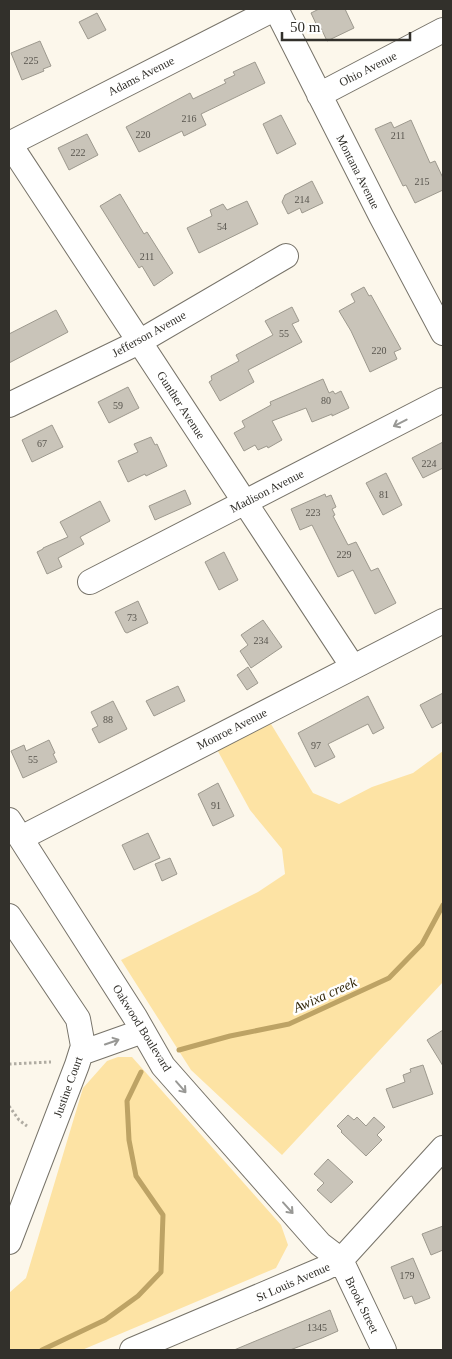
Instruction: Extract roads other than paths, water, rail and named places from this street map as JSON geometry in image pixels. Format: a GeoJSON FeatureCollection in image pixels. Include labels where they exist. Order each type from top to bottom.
{"type":"FeatureCollection","features":[{"type":"Feature","properties":{"kind":"street","name":"Montana Avenue"},"geometry":{"type":"LineString","coordinates":[[275,9],[443,333]]}},
{"type":"Feature","properties":{"kind":"street","name":"Adams Avenue"},"geometry":{"type":"LineString","coordinates":[[9,143],[275,9]]}},
{"type":"Feature","properties":{"kind":"street","name":"Ohio Avenue"},"geometry":{"type":"LineString","coordinates":[[318,95],[443,30]]}},
{"type":"Feature","properties":{"kind":"street","name":"Gunther Avenue"},"geometry":{"type":"LineString","coordinates":[[9,143],[353,667]]}},
{"type":"Feature","properties":{"kind":"street","name":"Jefferson Avenue"},"geometry":{"type":"LineString","coordinates":[[9,405],[139,342],[286,256]]}},
{"type":"Feature","properties":{"kind":"street","name":"Madison Avenue"},"geometry":{"type":"LineString","coordinates":[[90,582],[443,400]]}},
{"type":"Feature","properties":{"kind":"street","name":"Monroe Avenue"},"geometry":{"type":"LineString","coordinates":[[15,829],[353,667],[443,621]]}},
{"type":"Feature","properties":{"kind":"street","name":"Oakwood Boulevard"},"geometry":{"type":"LineString","coordinates":[[15,829],[169,1074],[320,1244],[341,1260]]}},
{"type":"Feature","properties":{"kind":"street"},"geometry":{"type":"LineString","coordinates":[[9,916],[78,1019],[81,1045],[139,1024]]}},
{"type":"Feature","properties":{"kind":"street","name":"Justine Court"},"geometry":{"type":"LineString","coordinates":[[9,1242],[81,1045]]}},
{"type":"Feature","properties":{"kind":"street","name":"St Louis Avenue"},"geometry":{"type":"LineString","coordinates":[[132,1350],[341,1260],[443,1148]]}},
{"type":"Feature","properties":{"kind":"street","name":"Brook Street"},"geometry":{"type":"LineString","coordinates":[[341,1260],[384,1350]]}},
{"type":"Feature","properties":{"kind":"waterway","name":"Awixa creek"},"geometry":{"type":"LineString","coordinates":[[179,1050],[230,1036],[289,1024],[389,978],[422,944],[443,905]]}},
{"type":"Feature","properties":{"kind":"waterway","name":"Awixa creek"},"geometry":{"type":"LineString","coordinates":[[42,1350],[105,1320],[138,1296],[161,1272],[163,1215],[136,1176],[129,1140],[127,1101],[141,1072]]}}]}
